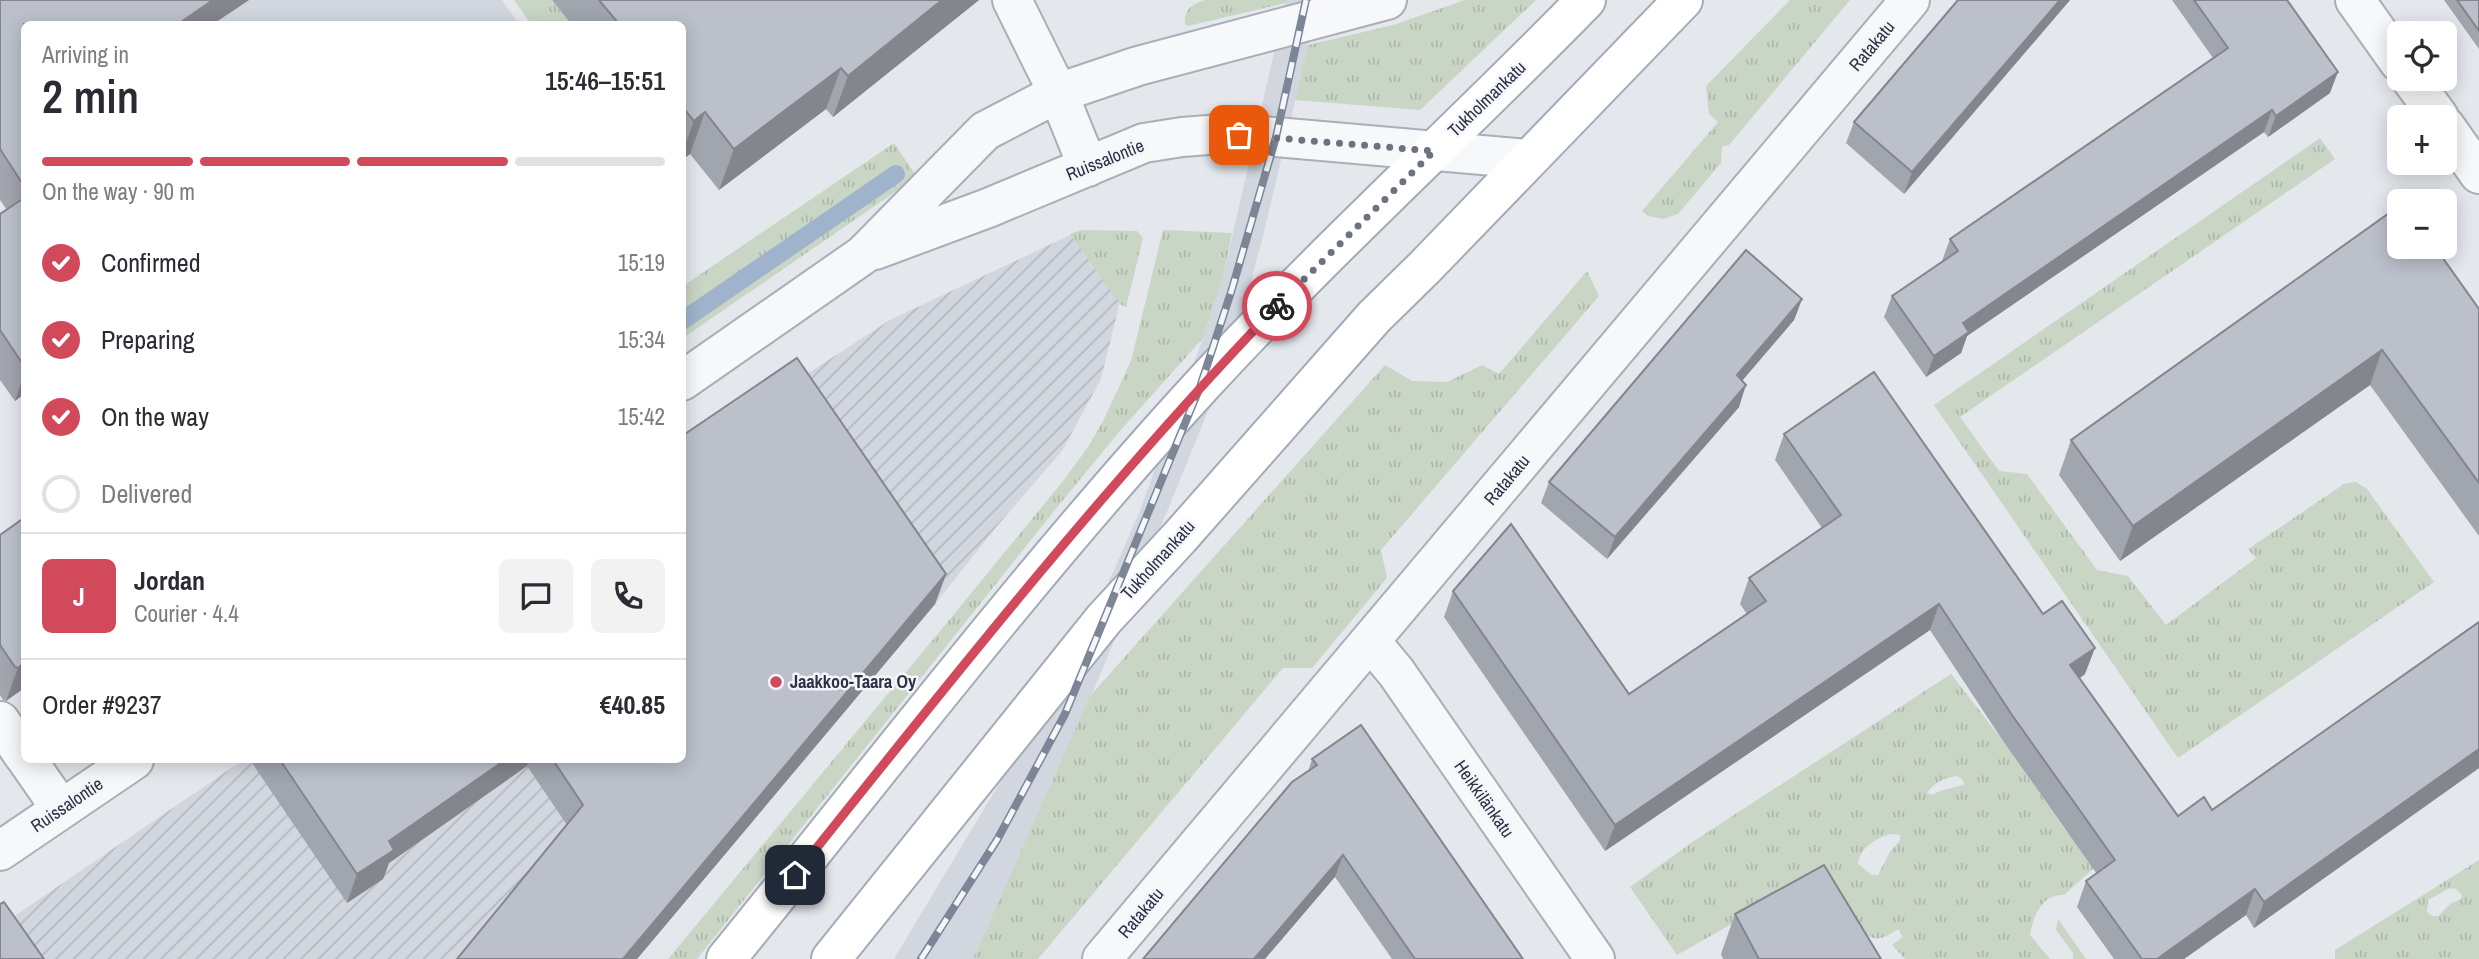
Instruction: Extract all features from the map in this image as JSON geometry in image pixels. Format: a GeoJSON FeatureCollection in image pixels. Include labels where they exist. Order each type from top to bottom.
{"type":"FeatureCollection","features":[{"type":"Feature","properties":{"kind":"main road","name":"Tukholmankatu"},"geometry":{"type":"LineString","coordinates":[[726,959],[1068,539],[1215,371],[1321,260],[1586,0]]}},
{"type":"Feature","properties":{"kind":"main road","name":"Tukholmankatu"},"geometry":{"type":"LineString","coordinates":[[831,959],[1104,619],[1374,317],[1683,0]]}},
{"type":"Feature","properties":{"kind":"street"},"geometry":{"type":"LineString","coordinates":[[1012,0],[1058,93],[1088,167]]}},
{"type":"Feature","properties":{"kind":"street","name":"Ruissalontie"},"geometry":{"type":"LineString","coordinates":[[686,378],[863,255],[985,131],[1058,93],[1170,56],[1387,0]]}},
{"type":"Feature","properties":{"kind":"street","name":"Ratakatu"},"geometry":{"type":"LineString","coordinates":[[1102,959],[1910,0]]}},
{"type":"Feature","properties":{"kind":"street"},"geometry":{"type":"LineString","coordinates":[[2355,0],[2387,45]]}},
{"type":"Feature","properties":{"kind":"street","name":"Ruissalontie"},"geometry":{"type":"LineString","coordinates":[[863,255],[988,208],[1144,144],[1182,137],[1222,134],[1528,159]]}},
{"type":"Feature","properties":{"kind":"street"},"geometry":{"type":"LineString","coordinates":[[2457,143],[2479,174]]}},
{"type":"Feature","properties":{"kind":"street","name":"Heikkilänkatu"},"geometry":{"type":"LineString","coordinates":[[1371,642],[1396,672],[1595,959]]}},
{"type":"Feature","properties":{"kind":"street"},"geometry":{"type":"LineString","coordinates":[[0,721],[21,751]]}},
{"type":"Feature","properties":{"kind":"street"},"geometry":{"type":"LineString","coordinates":[[29,763],[61,809]]}},
{"type":"Feature","properties":{"kind":"street","name":"Ruissalontie"},"geometry":{"type":"LineString","coordinates":[[0,851],[130,763]]}},
{"type":"Feature","properties":{"kind":"shaded area"},"geometry":{"type":"Polygon","coordinates":[[[0,0],[502,0],[517,21],[21,21],[0,0]]]}},
{"type":"Feature","properties":{"kind":"shaded area"},"geometry":{"type":"Polygon","coordinates":[[[1286,0],[1319,0],[1262,240],[1231,355],[1101,673],[973,959],[894,959],[1077,654],[1139,513],[1223,277],[1286,0]]]}},
{"type":"Feature","properties":{"kind":"shaded area"},"geometry":{"type":"Polygon","coordinates":[[[1081,230],[1132,253],[1101,379],[1062,451],[637,959],[0,959],[0,926],[239,763],[686,763],[686,746],[787,387],[890,320],[1081,230]]]}},
{"type":"Feature","properties":{"kind":"green space"},"geometry":{"type":"Polygon","coordinates":[[[514,0],[552,0],[569,21],[529,21],[514,0]]]}},
{"type":"Feature","properties":{"kind":"green space"},"geometry":{"type":"Polygon","coordinates":[[[1205,0],[1286,0],[1286,3],[1188,26],[1185,24],[1190,8],[1205,0]]]}},
{"type":"Feature","properties":{"kind":"green space"},"geometry":{"type":"Polygon","coordinates":[[[1465,0],[1536,0],[1420,110],[1295,100],[1308,45],[1393,25],[1465,0]]]}},
{"type":"Feature","properties":{"kind":"green space"},"geometry":{"type":"Polygon","coordinates":[[[1790,0],[1850,0],[1729,145],[1722,146],[1721,163],[1678,214],[1663,219],[1648,216],[1642,211],[1718,122],[1709,114],[1706,86],[1790,0]]]}},
{"type":"Feature","properties":{"kind":"green space"},"geometry":{"type":"Polygon","coordinates":[[[2320,138],[2335,159],[1960,417],[1999,471],[2027,474],[2097,570],[2128,576],[2166,625],[2256,558],[2248,549],[2344,484],[2356,482],[2367,489],[2434,582],[2178,758],[1934,405],[2320,138]]]}},
{"type":"Feature","properties":{"kind":"green space"},"geometry":{"type":"Polygon","coordinates":[[[894,143],[917,177],[686,336],[686,284],[894,143]]]}},
{"type":"Feature","properties":{"kind":"green space"},"geometry":{"type":"Polygon","coordinates":[[[1081,230],[1137,231],[1143,238],[1126,307],[1121,305],[1070,234],[1081,230]]]}},
{"type":"Feature","properties":{"kind":"green space"},"geometry":{"type":"Polygon","coordinates":[[[1163,230],[1232,233],[1223,277],[1203,338],[1119,432],[1054,511],[697,959],[668,959],[950,619],[1088,447],[1131,361],[1163,230]]]}},
{"type":"Feature","properties":{"kind":"green space"},"geometry":{"type":"Polygon","coordinates":[[[1587,271],[1599,296],[1381,550],[1387,578],[1312,668],[1283,668],[1038,959],[973,959],[1090,696],[1385,365],[1412,381],[1447,382],[1482,365],[1499,374],[1587,271]]]}},
{"type":"Feature","properties":{"kind":"green space"},"geometry":{"type":"Polygon","coordinates":[[[1951,674],[2003,741],[2066,831],[2103,860],[2064,895],[2056,895],[2044,902],[2036,914],[2030,935],[2050,959],[1905,959],[1892,945],[1903,937],[1898,929],[1880,938],[1866,934],[1852,919],[1822,873],[1677,955],[1630,887],[1694,841],[1951,674]],[[1956,776],[1932,786],[1927,793],[1932,795],[1965,784],[1956,776]],[[1890,834],[1870,844],[1859,858],[1858,864],[1872,875],[1878,875],[1900,840],[1900,835],[1890,834]]]}},
{"type":"Feature","properties":{"kind":"green space"},"geometry":{"type":"Polygon","coordinates":[[[2479,860],[2479,959],[2335,959],[2335,950],[2479,860]],[[2450,888],[2428,900],[2427,912],[2438,916],[2450,904],[2461,899],[2462,895],[2456,889],[2450,888]]]}},
{"type":"Feature","properties":{"kind":"green space"},"geometry":{"type":"Polygon","coordinates":[[[2058,919],[2086,959],[2073,959],[2073,953],[2056,930],[2058,919]]]}},
{"type":"Feature","properties":{"kind":"building"},"geometry":{"type":"Polygon","coordinates":[[[0,0],[213,0],[182,21],[21,21],[21,181],[0,149],[0,0]]]}},
{"type":"Feature","properties":{"kind":"building"},"geometry":{"type":"Polygon","coordinates":[[[599,0],[942,0],[848,76],[841,68],[734,149],[705,112],[694,121],[686,111],[686,21],[616,21],[599,0]]]}},
{"type":"Feature","properties":{"kind":"building"},"geometry":{"type":"Polygon","coordinates":[[[1958,0],[2060,0],[1912,172],[1854,122],[1958,0]]]}},
{"type":"Feature","properties":{"kind":"building"},"geometry":{"type":"Polygon","coordinates":[[[2194,0],[2287,0],[2338,72],[2276,116],[2272,110],[1963,323],[1969,332],[1934,356],[1892,296],[1958,251],[1950,239],[2228,48],[2194,0]]]}},
{"type":"Feature","properties":{"kind":"building"},"geometry":{"type":"Polygon","coordinates":[[[2457,0],[2479,0],[2479,31],[2457,0]]]}},
{"type":"Feature","properties":{"kind":"building"},"geometry":{"type":"Polygon","coordinates":[[[21,200],[21,362],[0,330],[0,214],[21,200]]]}},
{"type":"Feature","properties":{"kind":"building"},"geometry":{"type":"Polygon","coordinates":[[[2387,215],[2387,259],[2444,259],[2479,309],[2479,483],[2382,350],[2133,526],[2071,440],[2387,215]]]}},
{"type":"Feature","properties":{"kind":"building"},"geometry":{"type":"Polygon","coordinates":[[[1746,250],[1802,299],[1737,375],[1746,385],[1615,537],[1549,482],[1746,250]]]}},
{"type":"Feature","properties":{"kind":"building","name":"Jaakkoo-Taara Oy"},"geometry":{"type":"Polygon","coordinates":[[[797,358],[946,574],[623,959],[457,959],[583,805],[555,763],[686,763],[686,433],[797,358]]]}},
{"type":"Feature","properties":{"kind":"building"},"geometry":{"type":"Polygon","coordinates":[[[1874,372],[2043,614],[2062,601],[2095,648],[2070,665],[2178,816],[2204,797],[2212,810],[2479,622],[2479,749],[2264,902],[2255,889],[2157,959],[2142,959],[2086,881],[2115,860],[2012,715],[1939,604],[1615,825],[1453,591],[1511,524],[1629,694],[1766,601],[1749,578],[1841,515],[1784,434],[1874,372]]]}},
{"type":"Feature","properties":{"kind":"building"},"geometry":{"type":"Polygon","coordinates":[[[21,520],[21,666],[18,668],[0,645],[0,535],[21,520]]]}},
{"type":"Feature","properties":{"kind":"building"},"geometry":{"type":"Polygon","coordinates":[[[1361,725],[1523,959],[1415,959],[1343,855],[1254,959],[1143,959],[1292,782],[1317,765],[1312,759],[1361,725]]]}},
{"type":"Feature","properties":{"kind":"building"},"geometry":{"type":"Polygon","coordinates":[[[282,763],[501,763],[389,841],[394,850],[357,874],[282,763]]]}},
{"type":"Feature","properties":{"kind":"building"},"geometry":{"type":"Polygon","coordinates":[[[1824,865],[1881,959],[1759,959],[1735,914],[1824,865]]]}},
{"type":"Feature","properties":{"kind":"building"},"geometry":{"type":"Polygon","coordinates":[[[4,902],[44,959],[0,959],[0,904],[4,902]]]}},
{"type":"Feature","properties":{"kind":"waterway"},"geometry":{"type":"LineString","coordinates":[[686,318],[896,174]]}},
{"type":"Feature","properties":{"kind":"railway"},"geometry":{"type":"LineString","coordinates":[[921,959],[997,840],[1065,714],[1200,387],[1232,289],[1276,137],[1306,0]]}},
{"type":"Feature","properties":{"kind":"way so far"},"geometry":{"type":"LineString","coordinates":[[1239,135],[1434,151],[1277,306]]}},
{"type":"Feature","properties":{"kind":"place","name":"Jaakkoo-Taara Oy"},"geometry":{"type":"Point","coordinates":[776,682]}},
{"type":"Feature","properties":{"kind":"route"},"geometry":{"type":"LineString","coordinates":[[795,875],[1068,539],[1200,387],[1277,306]]}}]}
